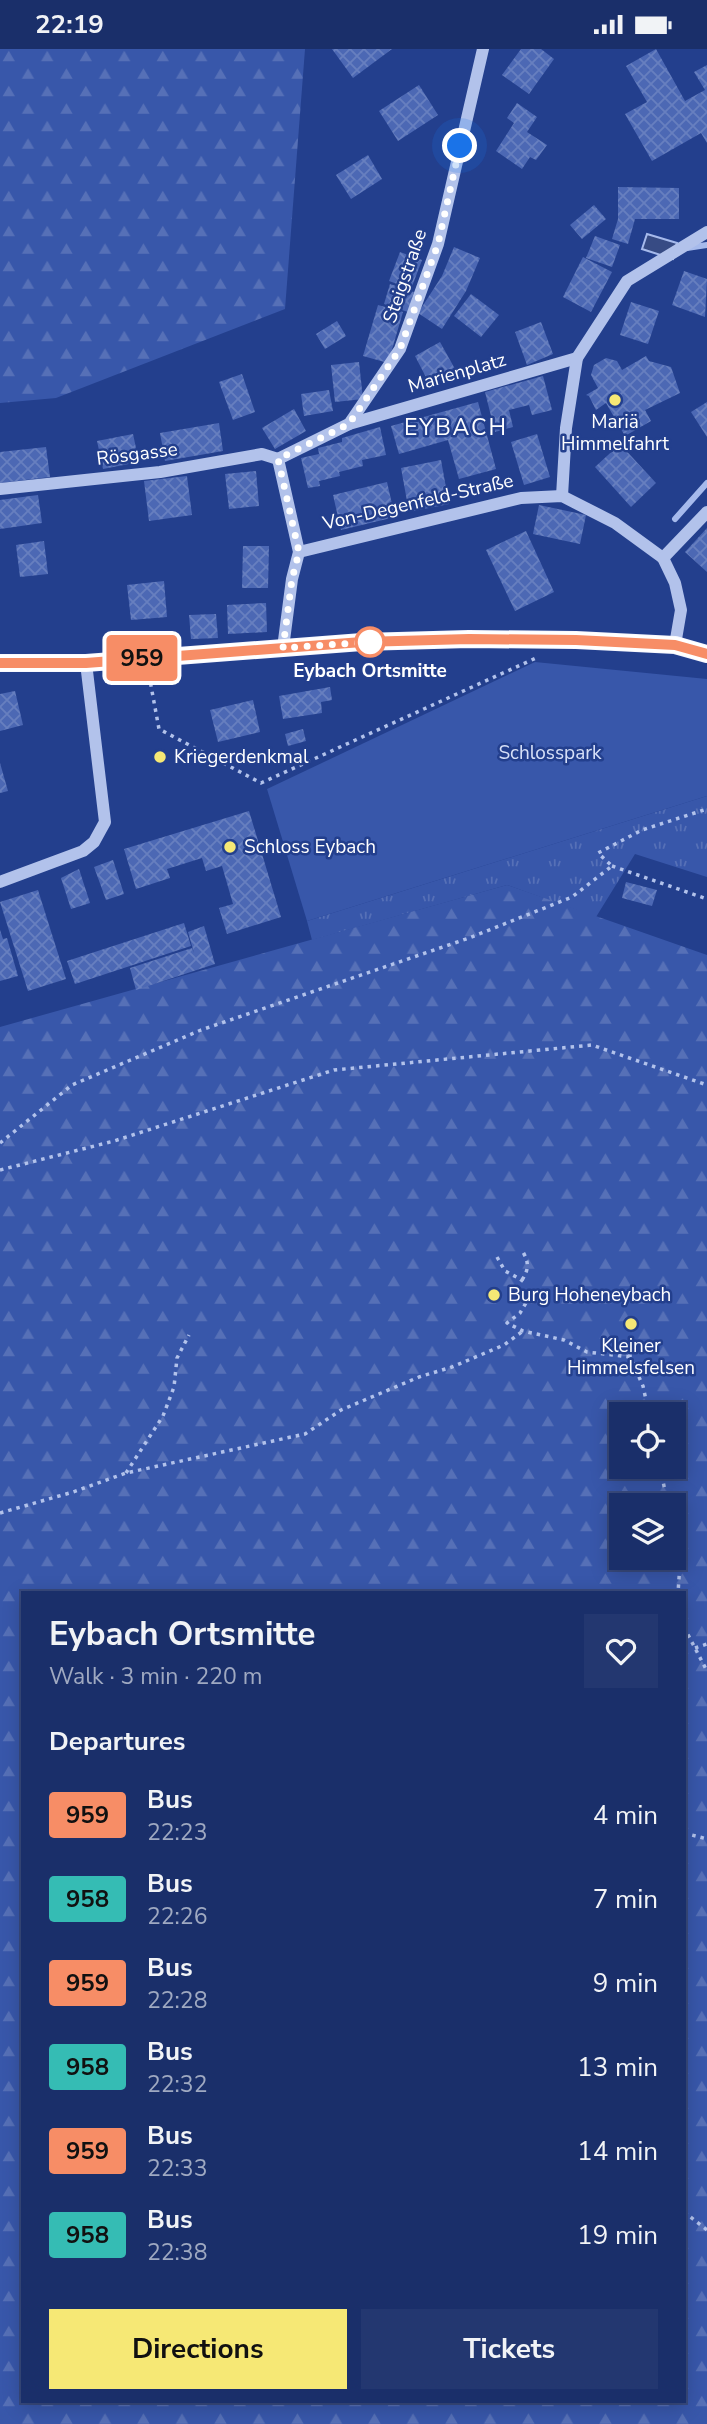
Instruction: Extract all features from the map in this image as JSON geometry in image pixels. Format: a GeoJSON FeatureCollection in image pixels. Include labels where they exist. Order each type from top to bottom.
{"type":"FeatureCollection","features":[{"type":"Feature","properties":{"kind":"main road"},"geometry":{"type":"LineString","coordinates":[[0,663],[86,663],[362,642],[469,639],[576,640],[675,645],[707,654]]}},
{"type":"Feature","properties":{"kind":"street","name":"Steigstraße"},"geometry":{"type":"LineString","coordinates":[[278,459],[349,424],[400,349],[438,244],[483,49]]}},
{"type":"Feature","properties":{"kind":"street"},"geometry":{"type":"LineString","coordinates":[[562,496],[566,428],[577,358],[627,281],[705,233]]}},
{"type":"Feature","properties":{"kind":"street","name":"Marienplatz"},"geometry":{"type":"LineString","coordinates":[[349,424],[577,358]]}},
{"type":"Feature","properties":{"kind":"street","name":"Rösgasse"},"geometry":{"type":"LineString","coordinates":[[0,489],[160,472],[262,454],[278,459]]}},
{"type":"Feature","properties":{"kind":"street"},"geometry":{"type":"LineString","coordinates":[[278,459],[299,552],[292,579],[283,648]]}},
{"type":"Feature","properties":{"kind":"street","name":"Von-Degenfeld-Straße"},"geometry":{"type":"LineString","coordinates":[[299,552],[521,498],[562,496],[615,523],[663,558]]}},
{"type":"Feature","properties":{"kind":"street"},"geometry":{"type":"LineString","coordinates":[[675,645],[681,610],[675,583],[663,558],[707,512]]}},
{"type":"Feature","properties":{"kind":"street"},"geometry":{"type":"LineString","coordinates":[[0,882],[83,851],[94,842],[105,823],[86,663]]}},
{"type":"Feature","properties":{"kind":"path"},"geometry":{"type":"LineString","coordinates":[[146,658],[159,729],[261,783],[538,657]]}},
{"type":"Feature","properties":{"kind":"path"},"geometry":{"type":"LineString","coordinates":[[707,809],[642,830],[598,853],[612,866],[707,898]]}},
{"type":"Feature","properties":{"kind":"path"},"geometry":{"type":"LineString","coordinates":[[0,1143],[72,1085],[201,1030],[469,938],[572,897],[612,866]]}},
{"type":"Feature","properties":{"kind":"path"},"geometry":{"type":"LineString","coordinates":[[0,1170],[114,1141],[334,1070],[592,1045],[707,1085]]}},
{"type":"Feature","properties":{"kind":"path"},"geometry":{"type":"LineString","coordinates":[[523,1252],[528,1270],[508,1299],[530,1296],[520,1313],[507,1324],[523,1331],[564,1340],[587,1352],[630,1357]]}},
{"type":"Feature","properties":{"kind":"path"},"geometry":{"type":"LineString","coordinates":[[497,1257],[505,1271],[522,1280]]}},
{"type":"Feature","properties":{"kind":"path"},"geometry":{"type":"LineString","coordinates":[[631,1324],[630,1357],[643,1386],[646,1402]]}},
{"type":"Feature","properties":{"kind":"path"},"geometry":{"type":"LineString","coordinates":[[0,1513],[126,1473],[304,1434],[341,1410],[503,1345],[523,1331]]}},
{"type":"Feature","properties":{"kind":"path"},"geometry":{"type":"LineString","coordinates":[[126,1473],[163,1416],[174,1387],[177,1358],[189,1335]]}},
{"type":"Feature","properties":{"kind":"path"},"geometry":{"type":"LineString","coordinates":[[678,1591],[680,1570]]}},
{"type":"Feature","properties":{"kind":"path"},"geometry":{"type":"LineString","coordinates":[[686,1631],[707,1671]]}},
{"type":"Feature","properties":{"kind":"path"},"geometry":{"type":"LineString","coordinates":[[695,1649],[707,1644]]}},
{"type":"Feature","properties":{"kind":"path"},"geometry":{"type":"LineString","coordinates":[[686,1834],[707,1839]]}},
{"type":"Feature","properties":{"kind":"path"},"geometry":{"type":"LineString","coordinates":[[686,2213],[707,2229]]}},
{"type":"Feature","properties":{"kind":"green space"},"geometry":{"type":"Polygon","coordinates":[[[0,49],[305,49],[285,309],[56,398],[0,403],[0,49]]]}},
{"type":"Feature","properties":{"kind":"green space","name":"Schlosspark"},"geometry":{"type":"Polygon","coordinates":[[[535,662],[707,679],[707,796],[307,921],[267,789],[535,662]]]}},
{"type":"Feature","properties":{"kind":"green space"},"geometry":{"type":"Polygon","coordinates":[[[707,796],[707,877],[635,854],[596,917],[507,885],[312,940],[307,921],[707,796]]]}},
{"type":"Feature","properties":{"kind":"green space"},"geometry":{"type":"Polygon","coordinates":[[[507,885],[707,955],[707,2424],[0,2424],[0,1027],[507,885]]]}},
{"type":"Feature","properties":{"kind":"shaded area"},"geometry":{"type":"Polygon","coordinates":[[[647,234],[677,243],[673,259],[642,249],[647,234]]]}},
{"type":"Feature","properties":{"kind":"building"},"geometry":{"type":"Polygon","coordinates":[[[332,49],[392,49],[353,78],[332,49]]]}},
{"type":"Feature","properties":{"kind":"building"},"geometry":{"type":"Polygon","coordinates":[[[521,49],[541,49],[554,59],[529,94],[502,75],[521,49]]]}},
{"type":"Feature","properties":{"kind":"building"},"geometry":{"type":"Polygon","coordinates":[[[656,49],[685,101],[705,90],[694,72],[707,65],[707,143],[701,133],[652,161],[625,114],[647,102],[626,66],[656,49]]]}},
{"type":"Feature","properties":{"kind":"building"},"geometry":{"type":"Polygon","coordinates":[[[419,85],[438,115],[398,141],[379,111],[419,85]]]}},
{"type":"Feature","properties":{"kind":"building"},"geometry":{"type":"Polygon","coordinates":[[[517,103],[537,117],[527,132],[547,145],[536,160],[530,157],[522,169],[496,151],[514,123],[507,118],[517,103]]]}},
{"type":"Feature","properties":{"kind":"building"},"geometry":{"type":"Polygon","coordinates":[[[368,155],[382,179],[351,199],[336,175],[368,155]]]}},
{"type":"Feature","properties":{"kind":"building"},"geometry":{"type":"Polygon","coordinates":[[[618,187],[679,188],[679,219],[635,219],[628,244],[612,239],[618,219],[618,187]]]}},
{"type":"Feature","properties":{"kind":"building"},"geometry":{"type":"Polygon","coordinates":[[[594,205],[606,219],[582,239],[570,225],[594,205]]]}},
{"type":"Feature","properties":{"kind":"building"},"geometry":{"type":"Polygon","coordinates":[[[595,236],[620,245],[612,267],[586,258],[595,236]]]}},
{"type":"Feature","properties":{"kind":"building"},"geometry":{"type":"Polygon","coordinates":[[[454,247],[480,258],[466,291],[442,329],[418,313],[442,276],[454,247]]]}},
{"type":"Feature","properties":{"kind":"building"},"geometry":{"type":"Polygon","coordinates":[[[400,252],[422,260],[411,289],[389,281],[400,252]]]}},
{"type":"Feature","properties":{"kind":"building"},"geometry":{"type":"Polygon","coordinates":[[[583,257],[612,272],[591,312],[563,297],[583,257]]]}},
{"type":"Feature","properties":{"kind":"building"},"geometry":{"type":"Polygon","coordinates":[[[684,271],[707,279],[705,317],[672,305],[684,271]]]}},
{"type":"Feature","properties":{"kind":"building"},"geometry":{"type":"Polygon","coordinates":[[[390,284],[414,292],[408,312],[384,304],[390,284]]]}},
{"type":"Feature","properties":{"kind":"building"},"geometry":{"type":"Polygon","coordinates":[[[471,294],[499,315],[481,337],[454,316],[471,294]]]}},
{"type":"Feature","properties":{"kind":"building"},"geometry":{"type":"Polygon","coordinates":[[[631,302],[659,311],[648,344],[620,335],[631,302]]]}},
{"type":"Feature","properties":{"kind":"building"},"geometry":{"type":"Polygon","coordinates":[[[378,305],[403,312],[388,363],[363,356],[378,305]]]}},
{"type":"Feature","properties":{"kind":"building"},"geometry":{"type":"Polygon","coordinates":[[[337,321],[346,336],[325,349],[316,334],[337,321]]]}},
{"type":"Feature","properties":{"kind":"building"},"geometry":{"type":"Polygon","coordinates":[[[541,322],[553,354],[527,365],[515,332],[541,322]]]}},
{"type":"Feature","properties":{"kind":"building"},"geometry":{"type":"Polygon","coordinates":[[[440,342],[455,369],[429,383],[415,356],[440,342]]]}},
{"type":"Feature","properties":{"kind":"building"},"geometry":{"type":"Polygon","coordinates":[[[646,356],[649,361],[671,367],[680,393],[645,410],[651,421],[625,436],[606,403],[596,410],[586,395],[598,388],[591,375],[594,365],[606,358],[617,361],[622,370],[646,356]]]}},
{"type":"Feature","properties":{"kind":"building"},"geometry":{"type":"Polygon","coordinates":[[[359,362],[363,399],[335,402],[331,365],[359,362]]]}},
{"type":"Feature","properties":{"kind":"building"},"geometry":{"type":"Polygon","coordinates":[[[242,374],[255,412],[233,420],[219,382],[242,374]]]}},
{"type":"Feature","properties":{"kind":"building"},"geometry":{"type":"Polygon","coordinates":[[[543,376],[552,410],[532,415],[529,405],[509,410],[513,427],[495,432],[485,392],[543,376]]]}},
{"type":"Feature","properties":{"kind":"building"},"geometry":{"type":"Polygon","coordinates":[[[329,390],[333,411],[304,416],[301,394],[329,390]]]}},
{"type":"Feature","properties":{"kind":"building"},"geometry":{"type":"Polygon","coordinates":[[[478,402],[496,469],[459,479],[448,440],[399,454],[391,426],[478,402]]]}},
{"type":"Feature","properties":{"kind":"building"},"geometry":{"type":"Polygon","coordinates":[[[707,402],[707,437],[691,412],[707,402]]]}},
{"type":"Feature","properties":{"kind":"building"},"geometry":{"type":"Polygon","coordinates":[[[294,409],[306,431],[275,449],[262,428],[294,409]]]}},
{"type":"Feature","properties":{"kind":"building"},"geometry":{"type":"Polygon","coordinates":[[[219,423],[223,451],[165,461],[160,433],[219,423]]]}},
{"type":"Feature","properties":{"kind":"building"},"geometry":{"type":"Polygon","coordinates":[[[380,427],[386,455],[362,460],[363,466],[339,472],[340,476],[319,481],[320,486],[308,488],[301,458],[319,454],[318,448],[342,442],[342,438],[380,427]]]}},
{"type":"Feature","properties":{"kind":"building"},"geometry":{"type":"Polygon","coordinates":[[[133,434],[139,462],[103,469],[97,441],[133,434]]]}},
{"type":"Feature","properties":{"kind":"building"},"geometry":{"type":"Polygon","coordinates":[[[537,434],[550,477],[524,485],[511,442],[537,434]]]}},
{"type":"Feature","properties":{"kind":"building"},"geometry":{"type":"Polygon","coordinates":[[[620,444],[656,483],[631,507],[595,467],[620,444]]]}},
{"type":"Feature","properties":{"kind":"building"},"geometry":{"type":"Polygon","coordinates":[[[46,447],[50,477],[0,483],[0,452],[46,447]]]}},
{"type":"Feature","properties":{"kind":"building"},"geometry":{"type":"Polygon","coordinates":[[[441,460],[449,504],[409,512],[401,468],[441,460]]]}},
{"type":"Feature","properties":{"kind":"building"},"geometry":{"type":"Polygon","coordinates":[[[256,471],[259,506],[229,509],[225,474],[256,471]]]}},
{"type":"Feature","properties":{"kind":"building"},"geometry":{"type":"Polygon","coordinates":[[[187,476],[192,515],[149,521],[144,481],[187,476]]]}},
{"type":"Feature","properties":{"kind":"building"},"geometry":{"type":"Polygon","coordinates":[[[387,482],[395,517],[341,530],[333,495],[387,482]]]}},
{"type":"Feature","properties":{"kind":"building"},"geometry":{"type":"Polygon","coordinates":[[[38,495],[42,523],[0,529],[0,500],[38,495]]]}},
{"type":"Feature","properties":{"kind":"building"},"geometry":{"type":"Polygon","coordinates":[[[539,505],[586,515],[580,544],[533,534],[539,505]]]}},
{"type":"Feature","properties":{"kind":"building"},"geometry":{"type":"Polygon","coordinates":[[[707,528],[707,572],[685,552],[707,528]]]}},
{"type":"Feature","properties":{"kind":"building"},"geometry":{"type":"Polygon","coordinates":[[[526,531],[554,592],[515,611],[486,550],[526,531]]]}},
{"type":"Feature","properties":{"kind":"building"},"geometry":{"type":"Polygon","coordinates":[[[44,541],[48,574],[20,577],[16,545],[44,541]]]}},
{"type":"Feature","properties":{"kind":"building"},"geometry":{"type":"Polygon","coordinates":[[[243,546],[269,546],[268,588],[242,588],[243,546]]]}},
{"type":"Feature","properties":{"kind":"building"},"geometry":{"type":"Polygon","coordinates":[[[164,581],[167,617],[131,620],[127,585],[164,581]]]}},
{"type":"Feature","properties":{"kind":"building"},"geometry":{"type":"Polygon","coordinates":[[[266,603],[267,632],[228,634],[227,605],[266,603]]]}},
{"type":"Feature","properties":{"kind":"building"},"geometry":{"type":"Polygon","coordinates":[[[216,614],[218,638],[191,639],[189,615],[216,614]]]}},
{"type":"Feature","properties":{"kind":"building"},"geometry":{"type":"Polygon","coordinates":[[[330,687],[332,700],[321,702],[322,713],[283,719],[279,696],[330,687]]]}},
{"type":"Feature","properties":{"kind":"building"},"geometry":{"type":"Polygon","coordinates":[[[15,691],[23,725],[0,731],[0,694],[15,691]]]}},
{"type":"Feature","properties":{"kind":"building"},"geometry":{"type":"Polygon","coordinates":[[[253,700],[260,732],[218,742],[210,710],[253,700]]]}},
{"type":"Feature","properties":{"kind":"building"},"geometry":{"type":"Polygon","coordinates":[[[303,729],[306,741],[288,746],[285,734],[303,729]]]}},
{"type":"Feature","properties":{"kind":"building"},"geometry":{"type":"Polygon","coordinates":[[[0,763],[8,791],[0,793],[0,763]]]}},
{"type":"Feature","properties":{"kind":"building"},"geometry":{"type":"Polygon","coordinates":[[[249,811],[281,917],[227,934],[219,908],[233,904],[222,866],[206,871],[202,858],[167,869],[170,878],[136,889],[124,849],[249,811]]]}},
{"type":"Feature","properties":{"kind":"building"},"geometry":{"type":"Polygon","coordinates":[[[113,860],[124,894],[106,900],[94,867],[113,860]]]}},
{"type":"Feature","properties":{"kind":"building"},"geometry":{"type":"Polygon","coordinates":[[[79,869],[90,903],[71,909],[61,878],[79,869]]]}},
{"type":"Feature","properties":{"kind":"building"},"geometry":{"type":"Polygon","coordinates":[[[626,882],[657,890],[652,906],[622,898],[626,882]]]}},
{"type":"Feature","properties":{"kind":"building"},"geometry":{"type":"Polygon","coordinates":[[[38,890],[66,979],[28,991],[0,902],[38,890]]]}},
{"type":"Feature","properties":{"kind":"building"},"geometry":{"type":"Polygon","coordinates":[[[184,923],[191,946],[75,984],[67,961],[184,923]]]}},
{"type":"Feature","properties":{"kind":"building"},"geometry":{"type":"Polygon","coordinates":[[[204,926],[215,964],[136,990],[130,968],[192,948],[194,953],[188,932],[204,926]]]}},
{"type":"Feature","properties":{"kind":"building"},"geometry":{"type":"Polygon","coordinates":[[[0,930],[3,939],[7,938],[18,976],[0,981],[0,930]]]}},
{"type":"Feature","properties":{"kind":"waterway"},"geometry":{"type":"LineString","coordinates":[[687,248],[707,245]]}},
{"type":"Feature","properties":{"kind":"waterway"},"geometry":{"type":"LineString","coordinates":[[675,519],[707,483]]}},
{"type":"Feature","properties":{"kind":"bus line","name":"959"},"geometry":{"type":"LineString","coordinates":[[0,663],[86,663],[362,642],[469,639],[576,640],[675,645],[707,654]]}},
{"type":"Feature","properties":{"kind":"place","name":"Mariä Himmelfahrt"},"geometry":{"type":"Point","coordinates":[615,400]}},
{"type":"Feature","properties":{"kind":"place","name":"Eybach Ortsmitte"},"geometry":{"type":"Point","coordinates":[370,642]}},
{"type":"Feature","properties":{"kind":"place","name":"Kriegerdenkmal"},"geometry":{"type":"Point","coordinates":[160,757]}},
{"type":"Feature","properties":{"kind":"place","name":"Schloss Eybach"},"geometry":{"type":"Point","coordinates":[230,847]}},
{"type":"Feature","properties":{"kind":"place","name":"Burg Hoheneybach"},"geometry":{"type":"Point","coordinates":[494,1295]}},
{"type":"Feature","properties":{"kind":"place","name":"Kleiner Himmelsfelsen"},"geometry":{"type":"Point","coordinates":[631,1324]}},
{"type":"Feature","properties":{"kind":"district","name":"EYBACH"},"geometry":{"type":"Point","coordinates":[456,427]}},
{"type":"Feature","properties":{"kind":"route"},"geometry":{"type":"LineString","coordinates":[[370,642],[283,648],[292,579],[299,552],[278,459],[349,424],[400,349],[438,244],[460,146]]}}]}
